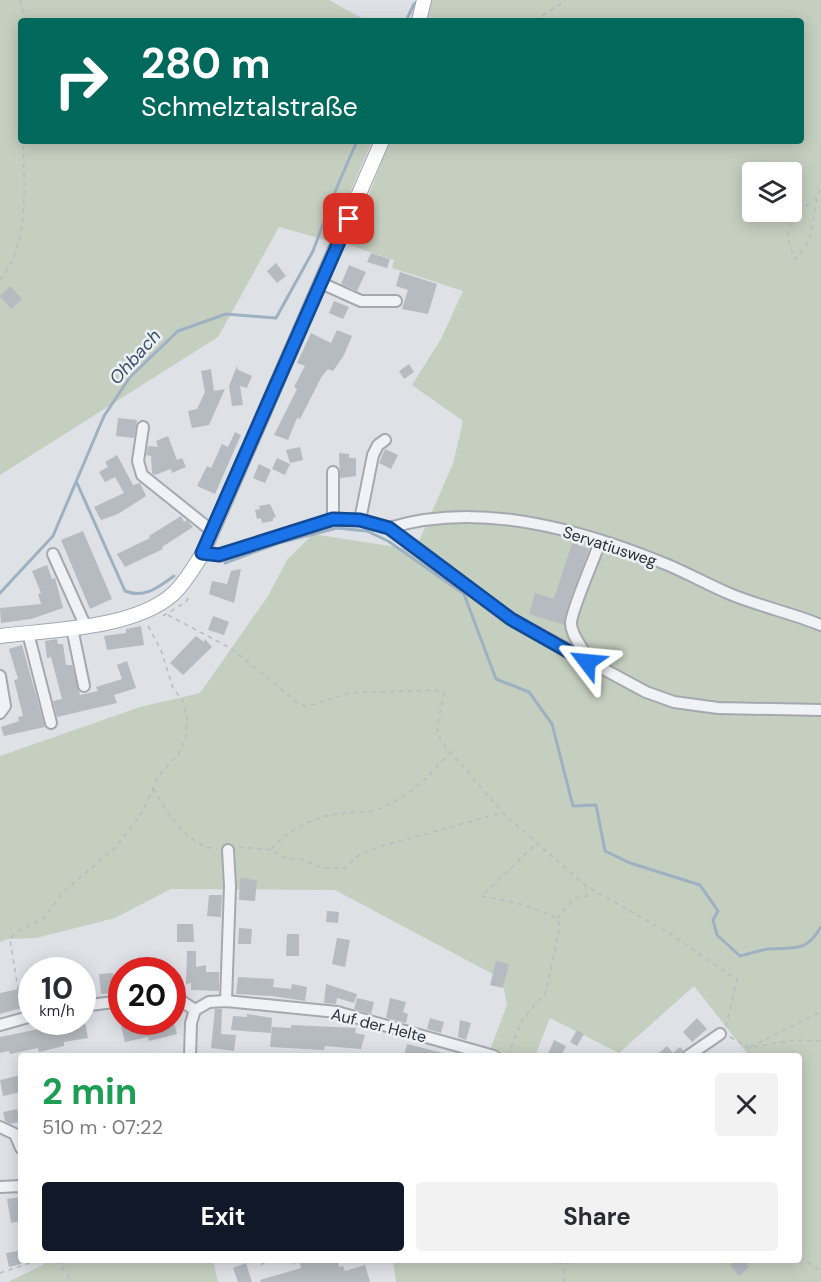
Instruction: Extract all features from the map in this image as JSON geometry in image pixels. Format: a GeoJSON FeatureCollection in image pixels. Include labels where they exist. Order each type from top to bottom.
{"type":"FeatureCollection","features":[{"type":"Feature","properties":{"kind":"main road"},"geometry":{"type":"LineString","coordinates":[[419,18],[424,0]]}},
{"type":"Feature","properties":{"kind":"main road"},"geometry":{"type":"LineString","coordinates":[[0,636],[117,619],[141,612],[173,594],[202,553],[380,144]]}},
{"type":"Feature","properties":{"kind":"street"},"geometry":{"type":"LineString","coordinates":[[321,283],[361,301],[396,301]]}},
{"type":"Feature","properties":{"kind":"street"},"geometry":{"type":"LineString","coordinates":[[143,427],[138,461],[142,475],[212,531]]}},
{"type":"Feature","properties":{"kind":"street"},"geometry":{"type":"LineString","coordinates":[[360,520],[373,455],[378,445],[385,440]]}},
{"type":"Feature","properties":{"kind":"street"},"geometry":{"type":"LineString","coordinates":[[333,472],[333,519]]}},
{"type":"Feature","properties":{"kind":"street","name":"Servatiusweg"},"geometry":{"type":"LineString","coordinates":[[389,528],[410,521],[457,517],[557,528],[666,564],[730,594],[821,625]]}},
{"type":"Feature","properties":{"kind":"street"},"geometry":{"type":"LineString","coordinates":[[202,553],[219,555],[333,519],[360,520],[389,528],[511,619],[646,692],[674,702],[718,708],[821,710]]}},
{"type":"Feature","properties":{"kind":"street"},"geometry":{"type":"LineString","coordinates":[[587,662],[587,655],[576,639],[571,623],[600,542]]}},
{"type":"Feature","properties":{"kind":"street"},"geometry":{"type":"LineString","coordinates":[[52,554],[79,626],[84,686]]}},
{"type":"Feature","properties":{"kind":"street"},"geometry":{"type":"LineString","coordinates":[[28,633],[51,723]]}},
{"type":"Feature","properties":{"kind":"street"},"geometry":{"type":"LineString","coordinates":[[0,676],[5,706],[0,713]]}},
{"type":"Feature","properties":{"kind":"street"},"geometry":{"type":"LineString","coordinates":[[226,1001],[230,886],[228,850]]}},
{"type":"Feature","properties":{"kind":"street","name":"Auf der Helte"},"geometry":{"type":"LineString","coordinates":[[195,1010],[209,1002],[226,1001],[337,1012],[483,1053]]}},
{"type":"Feature","properties":{"kind":"street"},"geometry":{"type":"LineString","coordinates":[[186,1004],[195,1010],[191,1023],[190,1053]]}},
{"type":"Feature","properties":{"kind":"street"},"geometry":{"type":"LineString","coordinates":[[0,1025],[18,1020]]}},
{"type":"Feature","properties":{"kind":"street"},"geometry":{"type":"LineString","coordinates":[[692,1053],[720,1034]]}},
{"type":"Feature","properties":{"kind":"street"},"geometry":{"type":"LineString","coordinates":[[0,1126],[15,1134],[18,1141]]}},
{"type":"Feature","properties":{"kind":"street"},"geometry":{"type":"LineString","coordinates":[[0,1187],[18,1186]]}},
{"type":"Feature","properties":{"kind":"path"},"geometry":{"type":"LineString","coordinates":[[20,0],[25,18]]}},
{"type":"Feature","properties":{"kind":"path"},"geometry":{"type":"LineString","coordinates":[[539,18],[566,0]]}},
{"type":"Feature","properties":{"kind":"path"},"geometry":{"type":"LineString","coordinates":[[0,280],[6,274],[24,229],[23,144]]}},
{"type":"Feature","properties":{"kind":"path"},"geometry":{"type":"LineString","coordinates":[[816,197],[816,232],[806,250],[795,260],[787,242],[791,220],[816,197],[821,186]]}},
{"type":"Feature","properties":{"kind":"path"},"geometry":{"type":"LineString","coordinates":[[186,602],[168,615],[232,649],[298,703],[305,706],[349,693],[440,691],[444,693],[437,728],[449,753],[503,813],[585,886],[669,933],[737,980],[727,1025],[720,1034],[749,1048],[793,1040],[821,1041]]}},
{"type":"Feature","properties":{"kind":"path"},"geometry":{"type":"LineString","coordinates":[[18,976],[10,939],[15,933],[44,918],[62,893],[115,848],[142,813],[158,777],[179,753],[186,736],[187,718],[183,701],[173,688],[161,650],[141,612]]}},
{"type":"Feature","properties":{"kind":"path"},"geometry":{"type":"LineString","coordinates":[[271,850],[280,839],[306,823],[326,815],[375,810],[416,789],[449,753]]}},
{"type":"Feature","properties":{"kind":"path"},"geometry":{"type":"LineString","coordinates":[[153,788],[184,832],[207,849],[228,850],[254,847],[271,850],[287,859],[301,859],[322,868],[345,868],[357,857],[379,848],[503,813]]}},
{"type":"Feature","properties":{"kind":"path"},"geometry":{"type":"LineString","coordinates":[[536,844],[482,896],[525,905],[557,918]]}},
{"type":"Feature","properties":{"kind":"path"},"geometry":{"type":"LineString","coordinates":[[557,918],[575,898],[587,896],[585,886]]}},
{"type":"Feature","properties":{"kind":"path"},"geometry":{"type":"LineString","coordinates":[[509,1053],[522,1020],[546,992],[560,935],[557,918]]}},
{"type":"Feature","properties":{"kind":"path"},"geometry":{"type":"LineString","coordinates":[[748,1053],[749,1048],[821,1012]]}},
{"type":"Feature","properties":{"kind":"path"},"geometry":{"type":"LineString","coordinates":[[802,1258],[821,1271]]}},
{"type":"Feature","properties":{"kind":"path"},"geometry":{"type":"LineString","coordinates":[[0,1273],[30,1263]]}},
{"type":"Feature","properties":{"kind":"path"},"geometry":{"type":"LineString","coordinates":[[59,1263],[72,1282]]}},
{"type":"Feature","properties":{"kind":"path"},"geometry":{"type":"LineString","coordinates":[[294,1263],[295,1268]]}},
{"type":"Feature","properties":{"kind":"path"},"geometry":{"type":"LineString","coordinates":[[560,1263],[567,1263]]}},
{"type":"Feature","properties":{"kind":"path"},"geometry":{"type":"LineString","coordinates":[[564,1264],[564,1282]]}},
{"type":"Feature","properties":{"kind":"green space"},"geometry":{"type":"Polygon","coordinates":[[[0,0],[329,0],[362,18],[18,18],[18,144],[371,144],[329,241],[279,227],[218,337],[0,475],[0,0]]]}},
{"type":"Feature","properties":{"kind":"green space"},"geometry":{"type":"Polygon","coordinates":[[[431,0],[821,0],[821,1282],[396,1282],[393,1263],[802,1263],[802,1053],[747,1053],[694,986],[619,1053],[550,1018],[536,1053],[499,1053],[490,1050],[507,1005],[502,979],[335,890],[171,889],[115,918],[36,938],[8,939],[0,942],[0,756],[140,707],[200,693],[268,596],[287,560],[313,534],[415,550],[453,464],[463,421],[412,385],[441,339],[463,291],[392,268],[394,260],[349,245],[389,144],[804,144],[804,18],[427,17],[431,0]]]}},
{"type":"Feature","properties":{"kind":"green space"},"geometry":{"type":"Polygon","coordinates":[[[47,1263],[214,1263],[218,1282],[8,1282],[47,1263]]]}},
{"type":"Feature","properties":{"kind":"building"},"geometry":{"type":"Polygon","coordinates":[[[371,253],[390,259],[387,268],[367,262],[371,253]]]}},
{"type":"Feature","properties":{"kind":"building"},"geometry":{"type":"Polygon","coordinates":[[[276,263],[286,276],[277,283],[267,271],[276,263]]]}},
{"type":"Feature","properties":{"kind":"building"},"geometry":{"type":"Polygon","coordinates":[[[349,265],[366,272],[357,291],[341,284],[349,265]]]}},
{"type":"Feature","properties":{"kind":"building"},"geometry":{"type":"Polygon","coordinates":[[[400,272],[437,284],[428,314],[402,309],[408,290],[396,286],[400,272]]]}},
{"type":"Feature","properties":{"kind":"building"},"geometry":{"type":"Polygon","coordinates":[[[10,286],[22,299],[11,309],[0,296],[10,286]]]}},
{"type":"Feature","properties":{"kind":"building"},"geometry":{"type":"Polygon","coordinates":[[[334,301],[349,307],[343,319],[329,313],[334,301]]]}},
{"type":"Feature","properties":{"kind":"building"},"geometry":{"type":"Polygon","coordinates":[[[337,330],[352,336],[344,355],[333,371],[328,369],[322,376],[300,419],[297,418],[288,440],[274,435],[297,389],[294,387],[305,366],[297,363],[311,333],[331,343],[337,330]]]}},
{"type":"Feature","properties":{"kind":"building"},"geometry":{"type":"Polygon","coordinates":[[[409,364],[414,372],[404,379],[399,371],[409,364]]]}},
{"type":"Feature","properties":{"kind":"building"},"geometry":{"type":"Polygon","coordinates":[[[237,366],[238,370],[252,376],[247,388],[240,386],[243,405],[232,406],[229,386],[237,366]]]}},
{"type":"Feature","properties":{"kind":"building"},"geometry":{"type":"Polygon","coordinates":[[[211,369],[214,391],[225,389],[209,425],[192,428],[188,411],[197,409],[205,392],[201,371],[211,369]]]}},
{"type":"Feature","properties":{"kind":"building"},"geometry":{"type":"Polygon","coordinates":[[[118,418],[137,420],[134,438],[116,436],[118,418]]]}},
{"type":"Feature","properties":{"kind":"building"},"geometry":{"type":"Polygon","coordinates":[[[235,432],[241,435],[215,494],[197,486],[207,466],[211,468],[222,444],[228,447],[235,432]]]}},
{"type":"Feature","properties":{"kind":"building"},"geometry":{"type":"Polygon","coordinates":[[[168,436],[177,460],[182,458],[186,467],[172,473],[171,469],[155,475],[152,473],[151,456],[146,455],[148,446],[158,447],[156,441],[168,436]]]}},
{"type":"Feature","properties":{"kind":"building"},"geometry":{"type":"Polygon","coordinates":[[[300,447],[303,460],[290,463],[286,450],[300,447]]]}},
{"type":"Feature","properties":{"kind":"building"},"geometry":{"type":"Polygon","coordinates":[[[385,449],[398,455],[391,469],[379,463],[385,449]]]}},
{"type":"Feature","properties":{"kind":"building"},"geometry":{"type":"Polygon","coordinates":[[[339,453],[349,454],[349,458],[356,458],[356,476],[340,478],[339,453]]]}},
{"type":"Feature","properties":{"kind":"building"},"geometry":{"type":"Polygon","coordinates":[[[117,455],[133,485],[140,483],[146,496],[118,514],[101,520],[94,507],[124,493],[115,477],[105,482],[99,472],[108,467],[105,462],[117,455]]]}},
{"type":"Feature","properties":{"kind":"building"},"geometry":{"type":"Polygon","coordinates":[[[277,458],[290,464],[285,475],[272,469],[277,458]]]}},
{"type":"Feature","properties":{"kind":"building"},"geometry":{"type":"Polygon","coordinates":[[[259,464],[271,470],[265,483],[253,478],[259,464]]]}},
{"type":"Feature","properties":{"kind":"building"},"geometry":{"type":"Polygon","coordinates":[[[270,504],[276,517],[273,521],[262,523],[261,518],[257,519],[255,510],[260,509],[259,506],[270,504]]]}},
{"type":"Feature","properties":{"kind":"building"},"geometry":{"type":"Polygon","coordinates":[[[181,516],[184,522],[187,520],[193,527],[162,547],[163,549],[125,567],[117,554],[150,538],[149,536],[181,516]]]}},
{"type":"Feature","properties":{"kind":"building"},"geometry":{"type":"Polygon","coordinates":[[[83,531],[112,599],[90,609],[61,540],[83,531]]]}},
{"type":"Feature","properties":{"kind":"building"},"geometry":{"type":"Polygon","coordinates":[[[572,543],[589,549],[568,605],[564,625],[529,614],[535,593],[554,599],[572,543]]]}},
{"type":"Feature","properties":{"kind":"building"},"geometry":{"type":"Polygon","coordinates":[[[47,565],[52,579],[55,578],[63,608],[31,619],[1,623],[0,608],[41,604],[38,594],[41,593],[32,571],[47,565]]]}},
{"type":"Feature","properties":{"kind":"building"},"geometry":{"type":"Polygon","coordinates":[[[241,569],[234,603],[209,594],[212,581],[227,584],[231,571],[241,569]]]}},
{"type":"Feature","properties":{"kind":"building"},"geometry":{"type":"Polygon","coordinates":[[[213,616],[229,622],[224,635],[208,630],[213,616]]]}},
{"type":"Feature","properties":{"kind":"building"},"geometry":{"type":"Polygon","coordinates":[[[141,626],[144,645],[107,650],[104,636],[126,633],[126,629],[141,626]]]}},
{"type":"Feature","properties":{"kind":"building"},"geometry":{"type":"Polygon","coordinates":[[[196,636],[204,642],[205,639],[212,647],[183,675],[170,663],[196,636]]]}},
{"type":"Feature","properties":{"kind":"building"},"geometry":{"type":"Polygon","coordinates":[[[57,639],[58,644],[63,644],[66,665],[72,665],[80,695],[98,691],[96,687],[122,679],[117,665],[127,661],[136,688],[114,695],[117,703],[57,717],[53,701],[62,699],[51,657],[47,658],[45,641],[57,639]]]}},
{"type":"Feature","properties":{"kind":"building"},"geometry":{"type":"Polygon","coordinates":[[[22,645],[45,727],[4,736],[1,727],[19,721],[18,717],[23,716],[14,680],[18,679],[9,649],[22,645]]]}},
{"type":"Feature","properties":{"kind":"building"},"geometry":{"type":"Polygon","coordinates":[[[240,878],[257,880],[255,901],[239,900],[240,878]]]}},
{"type":"Feature","properties":{"kind":"building"},"geometry":{"type":"Polygon","coordinates":[[[209,895],[222,895],[221,917],[207,916],[209,895]]]}},
{"type":"Feature","properties":{"kind":"building"},"geometry":{"type":"Polygon","coordinates":[[[327,911],[339,912],[338,923],[326,922],[327,911]]]}},
{"type":"Feature","properties":{"kind":"building"},"geometry":{"type":"Polygon","coordinates":[[[177,924],[193,924],[194,942],[177,942],[177,924]]]}},
{"type":"Feature","properties":{"kind":"building"},"geometry":{"type":"Polygon","coordinates":[[[239,928],[252,929],[251,944],[238,944],[239,928]]]}},
{"type":"Feature","properties":{"kind":"building"},"geometry":{"type":"Polygon","coordinates":[[[287,934],[299,934],[299,956],[286,956],[287,934]]]}},
{"type":"Feature","properties":{"kind":"building"},"geometry":{"type":"Polygon","coordinates":[[[337,938],[350,940],[345,967],[332,964],[337,938]]]}},
{"type":"Feature","properties":{"kind":"building"},"geometry":{"type":"Polygon","coordinates":[[[187,951],[196,951],[196,967],[206,965],[206,972],[219,972],[219,991],[191,990],[191,983],[186,984],[187,951]]]}},
{"type":"Feature","properties":{"kind":"building"},"geometry":{"type":"Polygon","coordinates":[[[496,961],[509,964],[503,988],[490,985],[496,961]]]}},
{"type":"Feature","properties":{"kind":"building"},"geometry":{"type":"Polygon","coordinates":[[[108,973],[108,993],[101,994],[99,974],[108,973]]]}},
{"type":"Feature","properties":{"kind":"building"},"geometry":{"type":"Polygon","coordinates":[[[238,977],[274,979],[273,987],[291,989],[292,984],[307,987],[305,1001],[236,994],[238,977]]]}},
{"type":"Feature","properties":{"kind":"building"},"geometry":{"type":"Polygon","coordinates":[[[326,984],[357,994],[354,1003],[337,998],[336,1004],[324,1003],[326,984]]]}},
{"type":"Feature","properties":{"kind":"building"},"geometry":{"type":"Polygon","coordinates":[[[18,989],[18,1009],[0,1014],[0,993],[18,989]]]}},
{"type":"Feature","properties":{"kind":"building"},"geometry":{"type":"Polygon","coordinates":[[[357,998],[374,1002],[371,1014],[354,1009],[357,998]]]}},
{"type":"Feature","properties":{"kind":"building"},"geometry":{"type":"Polygon","coordinates":[[[390,998],[406,1002],[403,1012],[408,1014],[406,1023],[386,1018],[390,998]]]}},
{"type":"Feature","properties":{"kind":"building"},"geometry":{"type":"Polygon","coordinates":[[[215,1009],[222,1009],[221,1034],[236,1035],[234,1051],[211,1048],[215,1009]]]}},
{"type":"Feature","properties":{"kind":"building"},"geometry":{"type":"Polygon","coordinates":[[[247,1014],[272,1018],[271,1033],[231,1030],[233,1016],[247,1017],[247,1014]]]}},
{"type":"Feature","properties":{"kind":"building"},"geometry":{"type":"Polygon","coordinates":[[[430,1018],[444,1022],[441,1033],[427,1029],[430,1018]]]}},
{"type":"Feature","properties":{"kind":"building"},"geometry":{"type":"Polygon","coordinates":[[[697,1018],[707,1029],[692,1042],[683,1032],[697,1018]]]}},
{"type":"Feature","properties":{"kind":"building"},"geometry":{"type":"Polygon","coordinates":[[[460,1020],[471,1023],[466,1040],[458,1037],[460,1020]]]}},
{"type":"Feature","properties":{"kind":"building"},"geometry":{"type":"Polygon","coordinates":[[[291,1025],[356,1028],[355,1033],[365,1035],[361,1049],[325,1046],[324,1050],[270,1047],[272,1027],[291,1028],[291,1025]]]}},
{"type":"Feature","properties":{"kind":"building"},"geometry":{"type":"Polygon","coordinates":[[[577,1030],[584,1034],[577,1046],[570,1042],[577,1030]]]}},
{"type":"Feature","properties":{"kind":"building"},"geometry":{"type":"Polygon","coordinates":[[[18,1033],[87,1035],[88,1038],[64,1042],[64,1046],[39,1052],[38,1048],[10,1054],[9,1051],[0,1053],[0,1037],[18,1033]]]}},
{"type":"Feature","properties":{"kind":"building"},"geometry":{"type":"Polygon","coordinates":[[[123,1035],[173,1035],[149,1041],[148,1037],[125,1042],[123,1035]]]}},
{"type":"Feature","properties":{"kind":"building"},"geometry":{"type":"Polygon","coordinates":[[[554,1040],[566,1046],[562,1053],[548,1053],[554,1040]]]}},
{"type":"Feature","properties":{"kind":"building"},"geometry":{"type":"Polygon","coordinates":[[[407,1044],[443,1053],[405,1053],[407,1044]]]}},
{"type":"Feature","properties":{"kind":"building"},"geometry":{"type":"Polygon","coordinates":[[[667,1046],[673,1053],[659,1053],[667,1046]]]}},
{"type":"Feature","properties":{"kind":"building"},"geometry":{"type":"Polygon","coordinates":[[[680,1047],[683,1050],[682,1053],[673,1053],[680,1047]]]}},
{"type":"Feature","properties":{"kind":"building"},"geometry":{"type":"Polygon","coordinates":[[[18,1076],[18,1093],[3,1096],[0,1080],[18,1076]]]}},
{"type":"Feature","properties":{"kind":"building"},"geometry":{"type":"Polygon","coordinates":[[[17,1109],[18,1122],[10,1124],[5,1121],[3,1112],[17,1109]]]}},
{"type":"Feature","properties":{"kind":"building"},"geometry":{"type":"Polygon","coordinates":[[[18,1197],[18,1222],[11,1223],[7,1199],[18,1197]]]}},
{"type":"Feature","properties":{"kind":"building"},"geometry":{"type":"Polygon","coordinates":[[[18,1251],[18,1263],[21,1264],[9,1267],[6,1253],[18,1251]]]}},
{"type":"Feature","properties":{"kind":"building"},"geometry":{"type":"Polygon","coordinates":[[[246,1263],[252,1282],[238,1282],[233,1268],[246,1263]]]}},
{"type":"Feature","properties":{"kind":"building"},"geometry":{"type":"Polygon","coordinates":[[[300,1263],[338,1263],[339,1267],[343,1266],[345,1271],[365,1265],[370,1282],[261,1282],[260,1280],[301,1268],[300,1263]]]}},
{"type":"Feature","properties":{"kind":"building"},"geometry":{"type":"Polygon","coordinates":[[[746,1263],[749,1267],[739,1276],[730,1265],[746,1263]]]}},
{"type":"Feature","properties":{"kind":"waterway","name":"Ohbach"},"geometry":{"type":"LineString","coordinates":[[407,18],[414,4],[419,1]]}},
{"type":"Feature","properties":{"kind":"waterway","name":"Ohbach"},"geometry":{"type":"LineString","coordinates":[[0,593],[53,536],[104,416],[130,377],[178,331],[226,314],[276,318],[313,251],[356,144]]}},
{"type":"Feature","properties":{"kind":"waterway"},"geometry":{"type":"LineString","coordinates":[[77,483],[125,591],[145,593],[174,576]]}},
{"type":"Feature","properties":{"kind":"waterway"},"geometry":{"type":"LineString","coordinates":[[225,563],[279,543],[337,528],[367,531],[388,541],[464,594],[496,679],[529,692],[552,724],[573,806],[596,805],[605,851],[630,863],[700,885],[718,911],[713,920],[717,935],[740,956],[805,945],[821,927]]}},
{"type":"Feature","properties":{"kind":"route"},"geometry":{"type":"LineString","coordinates":[[349,219],[202,553],[219,555],[333,519],[360,520],[389,528],[454,574],[511,619],[587,662]]}}]}
